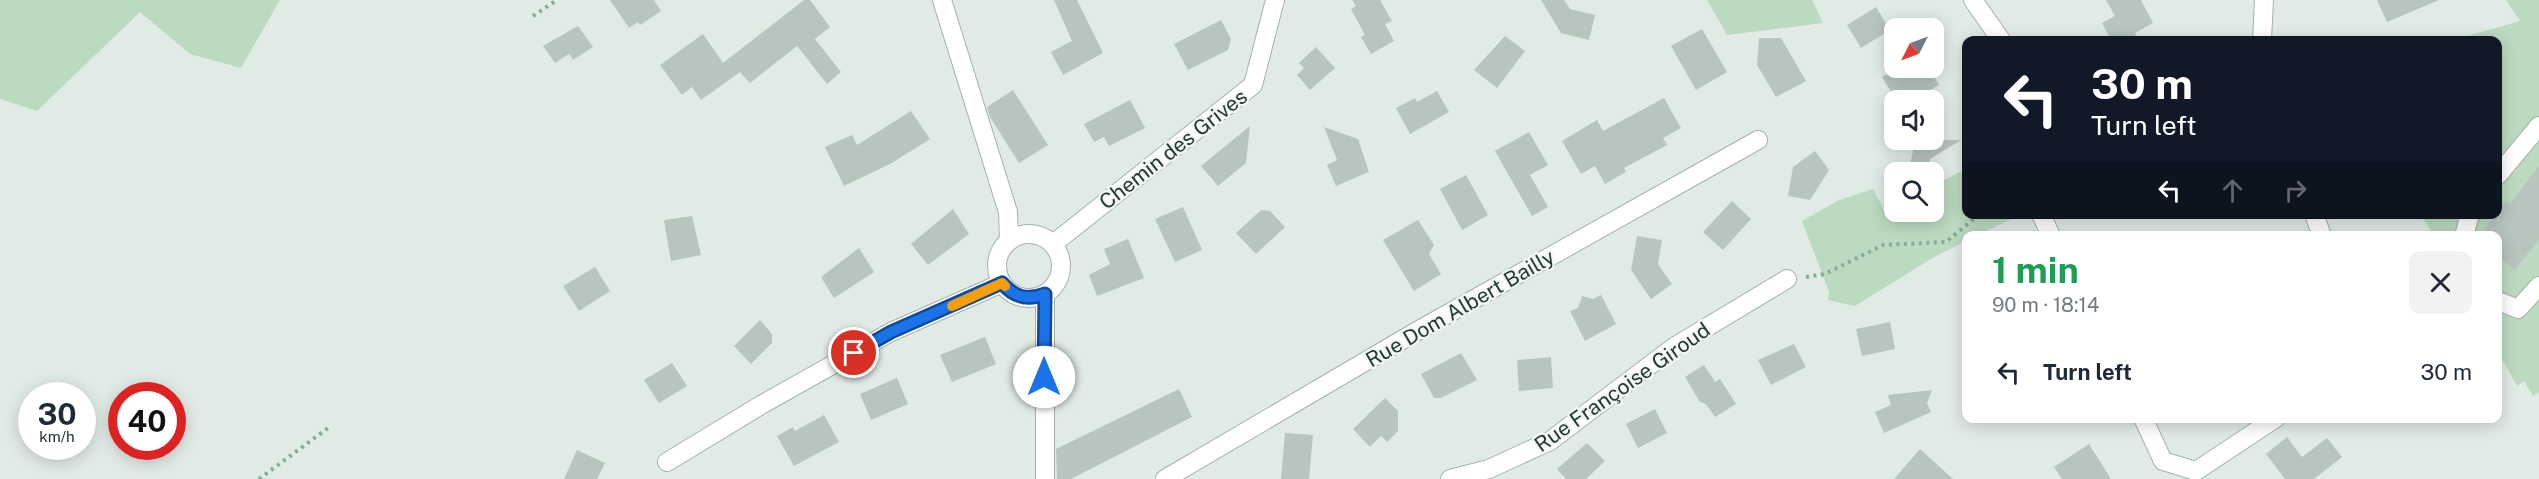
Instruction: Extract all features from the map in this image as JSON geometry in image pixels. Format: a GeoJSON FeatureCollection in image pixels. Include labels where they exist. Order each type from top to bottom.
{"type":"FeatureCollection","features":[{"type":"Feature","properties":{"kind":"street"},"geometry":{"type":"LineString","coordinates":[[942,0],[1016,237]]}},
{"type":"Feature","properties":{"kind":"street","name":"Chemin des Grives"},"geometry":{"type":"LineString","coordinates":[[1053,244],[1253,85],[1275,0]]}},
{"type":"Feature","properties":{"kind":"street"},"geometry":{"type":"LineString","coordinates":[[1974,0],[1998,36]]}},
{"type":"Feature","properties":{"kind":"street"},"geometry":{"type":"LineString","coordinates":[[2262,36],[2264,0]]}},
{"type":"Feature","properties":{"kind":"street"},"geometry":{"type":"LineString","coordinates":[[2502,170],[2539,126]]}},
{"type":"Feature","properties":{"kind":"street","name":"Rue Dom Albert Bailly"},"geometry":{"type":"LineString","coordinates":[[1165,479],[1419,330],[1758,140]]}},
{"type":"Feature","properties":{"kind":"street"},"geometry":{"type":"LineString","coordinates":[[1039,235],[1053,244],[1061,261],[1058,280],[1037,296],[1018,296],[1002,283],[997,265],[1003,247],[1016,237],[1039,235]]}},
{"type":"Feature","properties":{"kind":"street","name":"Rue Françoise Giroud"},"geometry":{"type":"LineString","coordinates":[[1450,479],[1489,469],[1550,441],[1674,347],[1787,279]]}},
{"type":"Feature","properties":{"kind":"street"},"geometry":{"type":"LineString","coordinates":[[667,462],[761,405],[891,332],[1002,283]]}},
{"type":"Feature","properties":{"kind":"street"},"geometry":{"type":"LineString","coordinates":[[2502,303],[2518,309],[2539,286]]}},
{"type":"Feature","properties":{"kind":"street"},"geometry":{"type":"LineString","coordinates":[[1037,296],[1044,329],[1045,479]]}},
{"type":"Feature","properties":{"kind":"street"},"geometry":{"type":"LineString","coordinates":[[2145,423],[2163,461],[2196,471],[2268,423]]}},
{"type":"Feature","properties":{"kind":"path"},"geometry":{"type":"LineString","coordinates":[[532,16],[557,0]]}},
{"type":"Feature","properties":{"kind":"path"},"geometry":{"type":"LineString","coordinates":[[1787,279],[1825,274],[1883,245],[1946,242],[1974,219]]}},
{"type":"Feature","properties":{"kind":"path"},"geometry":{"type":"LineString","coordinates":[[259,479],[328,428]]}},
{"type":"Feature","properties":{"kind":"green space"},"geometry":{"type":"Polygon","coordinates":[[[0,0],[280,0],[241,68],[190,54],[140,12],[37,111],[0,99],[0,0]]]}},
{"type":"Feature","properties":{"kind":"green space"},"geometry":{"type":"Polygon","coordinates":[[[1707,0],[1812,0],[1823,23],[1727,35],[1707,0]]]}},
{"type":"Feature","properties":{"kind":"green space"},"geometry":{"type":"Polygon","coordinates":[[[2506,0],[2539,0],[2539,392],[2533,396],[2524,381],[2517,386],[2502,359],[2502,231],[2431,231],[2423,219],[2502,219],[2502,36],[2467,36],[2520,21],[2506,0]]]}},
{"type":"Feature","properties":{"kind":"green space"},"geometry":{"type":"Polygon","coordinates":[[[1962,171],[1962,219],[2012,219],[1986,231],[1962,231],[1962,243],[1934,257],[1855,306],[1828,300],[1829,292],[1802,221],[1839,200],[1873,189],[1884,210],[1884,222],[1944,222],[1944,180],[1962,171]]]}},
{"type":"Feature","properties":{"kind":"building"},"geometry":{"type":"Polygon","coordinates":[[[610,0],[654,0],[661,11],[640,25],[638,22],[629,28],[610,0]]]}},
{"type":"Feature","properties":{"kind":"building"},"geometry":{"type":"Polygon","coordinates":[[[804,0],[810,0],[830,27],[815,39],[841,72],[827,84],[797,46],[750,83],[740,72],[701,100],[692,87],[682,95],[660,65],[703,34],[723,63],[804,0]]]}},
{"type":"Feature","properties":{"kind":"building"},"geometry":{"type":"Polygon","coordinates":[[[1054,0],[1077,0],[1103,53],[1063,75],[1051,52],[1072,41],[1054,0]]]}},
{"type":"Feature","properties":{"kind":"building"},"geometry":{"type":"Polygon","coordinates":[[[1352,0],[1380,0],[1392,21],[1385,24],[1394,41],[1371,54],[1361,37],[1365,35],[1351,9],[1356,6],[1352,0]]]}},
{"type":"Feature","properties":{"kind":"building"},"geometry":{"type":"Polygon","coordinates":[[[1541,0],[1564,0],[1570,9],[1595,15],[1589,40],[1561,33],[1541,0]]]}},
{"type":"Feature","properties":{"kind":"building"},"geometry":{"type":"Polygon","coordinates":[[[2106,0],[2141,0],[2153,23],[2135,33],[2137,36],[2109,36],[2102,23],[2115,16],[2106,0]]]}},
{"type":"Feature","properties":{"kind":"building"},"geometry":{"type":"Polygon","coordinates":[[[2377,0],[2439,0],[2387,22],[2377,0]]]}},
{"type":"Feature","properties":{"kind":"building"},"geometry":{"type":"Polygon","coordinates":[[[1876,7],[1884,20],[1884,34],[1861,48],[1847,25],[1876,7]]]}},
{"type":"Feature","properties":{"kind":"building"},"geometry":{"type":"Polygon","coordinates":[[[1221,20],[1231,39],[1228,50],[1188,70],[1174,44],[1221,20]]]}},
{"type":"Feature","properties":{"kind":"building"},"geometry":{"type":"Polygon","coordinates":[[[578,26],[593,47],[573,60],[569,54],[555,63],[543,46],[578,26]]]}},
{"type":"Feature","properties":{"kind":"building"},"geometry":{"type":"Polygon","coordinates":[[[1702,29],[1727,72],[1696,90],[1671,46],[1702,29]]]}},
{"type":"Feature","properties":{"kind":"building"},"geometry":{"type":"Polygon","coordinates":[[[1505,36],[1525,51],[1497,88],[1474,70],[1505,36]]]}},
{"type":"Feature","properties":{"kind":"building"},"geometry":{"type":"Polygon","coordinates":[[[1759,38],[1781,38],[1806,81],[1776,97],[1757,65],[1759,38]]]}},
{"type":"Feature","properties":{"kind":"building"},"geometry":{"type":"Polygon","coordinates":[[[1316,47],[1335,68],[1310,90],[1297,75],[1304,68],[1299,63],[1316,47]]]}},
{"type":"Feature","properties":{"kind":"building"},"geometry":{"type":"Polygon","coordinates":[[[1882,77],[1935,78],[1939,85],[1930,90],[1890,90],[1882,77]]]}},
{"type":"Feature","properties":{"kind":"building"},"geometry":{"type":"Polygon","coordinates":[[[1013,90],[1048,145],[1019,163],[990,117],[987,107],[1013,90]]]}},
{"type":"Feature","properties":{"kind":"building"},"geometry":{"type":"Polygon","coordinates":[[[1437,91],[1449,112],[1410,134],[1396,108],[1415,98],[1417,102],[1437,91]]]}},
{"type":"Feature","properties":{"kind":"building"},"geometry":{"type":"Polygon","coordinates":[[[1664,98],[1681,128],[1663,138],[1667,145],[1624,168],[1626,172],[1605,184],[1595,166],[1581,174],[1562,141],[1597,120],[1603,131],[1664,98]]]}},
{"type":"Feature","properties":{"kind":"building"},"geometry":{"type":"Polygon","coordinates":[[[1130,100],[1145,128],[1109,146],[1104,137],[1094,142],[1084,124],[1130,100]]]}},
{"type":"Feature","properties":{"kind":"building"},"geometry":{"type":"Polygon","coordinates":[[[911,111],[930,139],[890,164],[844,186],[825,147],[852,135],[857,145],[911,111]]]}},
{"type":"Feature","properties":{"kind":"building"},"geometry":{"type":"Polygon","coordinates":[[[1250,126],[1246,163],[1218,186],[1201,166],[1250,126]]]}},
{"type":"Feature","properties":{"kind":"building"},"geometry":{"type":"Polygon","coordinates":[[[1324,127],[1358,139],[1369,172],[1336,186],[1327,165],[1337,160],[1324,127]]]}},
{"type":"Feature","properties":{"kind":"building"},"geometry":{"type":"Polygon","coordinates":[[[1529,132],[1548,165],[1530,175],[1548,207],[1532,216],[1495,151],[1529,132]]]}},
{"type":"Feature","properties":{"kind":"building"},"geometry":{"type":"Polygon","coordinates":[[[1944,140],[1961,140],[1930,159],[1929,162],[1910,162],[1913,151],[1944,150],[1944,140]]]}},
{"type":"Feature","properties":{"kind":"building"},"geometry":{"type":"Polygon","coordinates":[[[1815,151],[1829,170],[1810,200],[1788,196],[1793,167],[1815,151]]]}},
{"type":"Feature","properties":{"kind":"building"},"geometry":{"type":"Polygon","coordinates":[[[2539,166],[2539,239],[2515,270],[2502,260],[2502,231],[2483,231],[2492,219],[2502,219],[2502,206],[2506,201],[2510,204],[2539,166]]]}},
{"type":"Feature","properties":{"kind":"building"},"geometry":{"type":"Polygon","coordinates":[[[1466,175],[1488,215],[1462,230],[1440,189],[1466,175]]]}},
{"type":"Feature","properties":{"kind":"building"},"geometry":{"type":"Polygon","coordinates":[[[1732,201],[1751,219],[1723,250],[1703,232],[1732,201]]]}},
{"type":"Feature","properties":{"kind":"building"},"geometry":{"type":"Polygon","coordinates":[[[1183,207],[1202,250],[1175,262],[1155,219],[1183,207]]]}},
{"type":"Feature","properties":{"kind":"building"},"geometry":{"type":"Polygon","coordinates":[[[953,209],[969,234],[928,265],[911,244],[953,209]]]}},
{"type":"Feature","properties":{"kind":"building"},"geometry":{"type":"Polygon","coordinates":[[[1261,210],[1270,211],[1285,227],[1256,254],[1236,233],[1261,210]]]}},
{"type":"Feature","properties":{"kind":"building"},"geometry":{"type":"Polygon","coordinates":[[[692,216],[701,255],[671,261],[664,220],[692,216]]]}},
{"type":"Feature","properties":{"kind":"building"},"geometry":{"type":"Polygon","coordinates":[[[1418,220],[1434,245],[1429,254],[1441,274],[1414,291],[1383,240],[1418,220]]]}},
{"type":"Feature","properties":{"kind":"building"},"geometry":{"type":"Polygon","coordinates":[[[1637,236],[1662,240],[1658,264],[1672,284],[1651,299],[1631,270],[1637,236]]]}},
{"type":"Feature","properties":{"kind":"building"},"geometry":{"type":"Polygon","coordinates":[[[1128,239],[1144,278],[1097,296],[1089,275],[1110,264],[1104,249],[1128,239]]]}},
{"type":"Feature","properties":{"kind":"building"},"geometry":{"type":"Polygon","coordinates":[[[859,248],[874,272],[834,298],[821,277],[859,248]]]}},
{"type":"Feature","properties":{"kind":"building"},"geometry":{"type":"Polygon","coordinates":[[[595,267],[610,291],[579,311],[563,286],[595,267]]]}},
{"type":"Feature","properties":{"kind":"building"},"geometry":{"type":"Polygon","coordinates":[[[1601,295],[1616,324],[1585,341],[1570,311],[1578,308],[1582,296],[1593,299],[1601,295]]]}},
{"type":"Feature","properties":{"kind":"building"},"geometry":{"type":"Polygon","coordinates":[[[760,320],[772,334],[772,343],[751,364],[734,346],[760,320]]]}},
{"type":"Feature","properties":{"kind":"building"},"geometry":{"type":"Polygon","coordinates":[[[1890,322],[1895,349],[1862,356],[1856,329],[1890,322]]]}},
{"type":"Feature","properties":{"kind":"building"},"geometry":{"type":"Polygon","coordinates":[[[985,337],[996,364],[952,382],[940,355],[985,337]]]}},
{"type":"Feature","properties":{"kind":"building"},"geometry":{"type":"Polygon","coordinates":[[[1794,344],[1806,367],[1771,385],[1758,360],[1794,344]]]}},
{"type":"Feature","properties":{"kind":"building"},"geometry":{"type":"Polygon","coordinates":[[[1461,353],[1477,380],[1441,398],[1434,398],[1421,374],[1461,353]]]}},
{"type":"Feature","properties":{"kind":"building"},"geometry":{"type":"Polygon","coordinates":[[[1551,357],[1553,388],[1519,391],[1517,360],[1551,357]]]}},
{"type":"Feature","properties":{"kind":"building"},"geometry":{"type":"Polygon","coordinates":[[[672,363],[687,386],[659,403],[644,380],[672,363]]]}},
{"type":"Feature","properties":{"kind":"building"},"geometry":{"type":"Polygon","coordinates":[[[1704,365],[1715,382],[1720,379],[1736,404],[1715,417],[1706,404],[1700,402],[1685,377],[1704,365]]]}},
{"type":"Feature","properties":{"kind":"building"},"geometry":{"type":"Polygon","coordinates":[[[897,378],[908,404],[871,420],[860,394],[897,378]]]}},
{"type":"Feature","properties":{"kind":"building"},"geometry":{"type":"Polygon","coordinates":[[[1179,389],[1192,417],[1071,479],[1057,479],[1056,449],[1179,389]]]}},
{"type":"Feature","properties":{"kind":"building"},"geometry":{"type":"Polygon","coordinates":[[[1932,390],[1927,403],[1931,412],[1884,433],[1875,412],[1891,405],[1888,395],[1932,390]]]}},
{"type":"Feature","properties":{"kind":"building"},"geometry":{"type":"Polygon","coordinates":[[[1385,398],[1398,411],[1398,431],[1387,442],[1381,436],[1370,447],[1353,429],[1385,398]]]}},
{"type":"Feature","properties":{"kind":"building"},"geometry":{"type":"Polygon","coordinates":[[[1655,409],[1667,433],[1638,448],[1626,424],[1655,409]]]}},
{"type":"Feature","properties":{"kind":"building"},"geometry":{"type":"Polygon","coordinates":[[[824,415],[839,442],[794,466],[777,436],[793,427],[795,431],[824,415]]]}},
{"type":"Feature","properties":{"kind":"building"},"geometry":{"type":"Polygon","coordinates":[[[1285,433],[1313,435],[1309,479],[1281,479],[1285,433]]]}},
{"type":"Feature","properties":{"kind":"building"},"geometry":{"type":"Polygon","coordinates":[[[2287,437],[2302,457],[2327,438],[2342,457],[2314,479],[2285,479],[2266,454],[2287,437]]]}},
{"type":"Feature","properties":{"kind":"building"},"geometry":{"type":"Polygon","coordinates":[[[1587,443],[1605,461],[1586,479],[1566,479],[1557,469],[1587,443]]]}},
{"type":"Feature","properties":{"kind":"building"},"geometry":{"type":"Polygon","coordinates":[[[2089,444],[2111,479],[2062,479],[2054,467],[2089,444]]]}},
{"type":"Feature","properties":{"kind":"building"},"geometry":{"type":"Polygon","coordinates":[[[1920,449],[1953,479],[1894,479],[1920,449]]]}},
{"type":"Feature","properties":{"kind":"building"},"geometry":{"type":"Polygon","coordinates":[[[577,450],[605,463],[597,479],[564,479],[577,450]]]}},
{"type":"Feature","properties":{"kind":"slow traffic"},"geometry":{"type":"LineString","coordinates":[[952,306],[1002,283],[1005,286]]}},
{"type":"Feature","properties":{"kind":"route"},"geometry":{"type":"LineString","coordinates":[[854,353],[891,332],[1002,283],[1018,296],[1029,298],[1045,294],[1044,377]]}}]}
